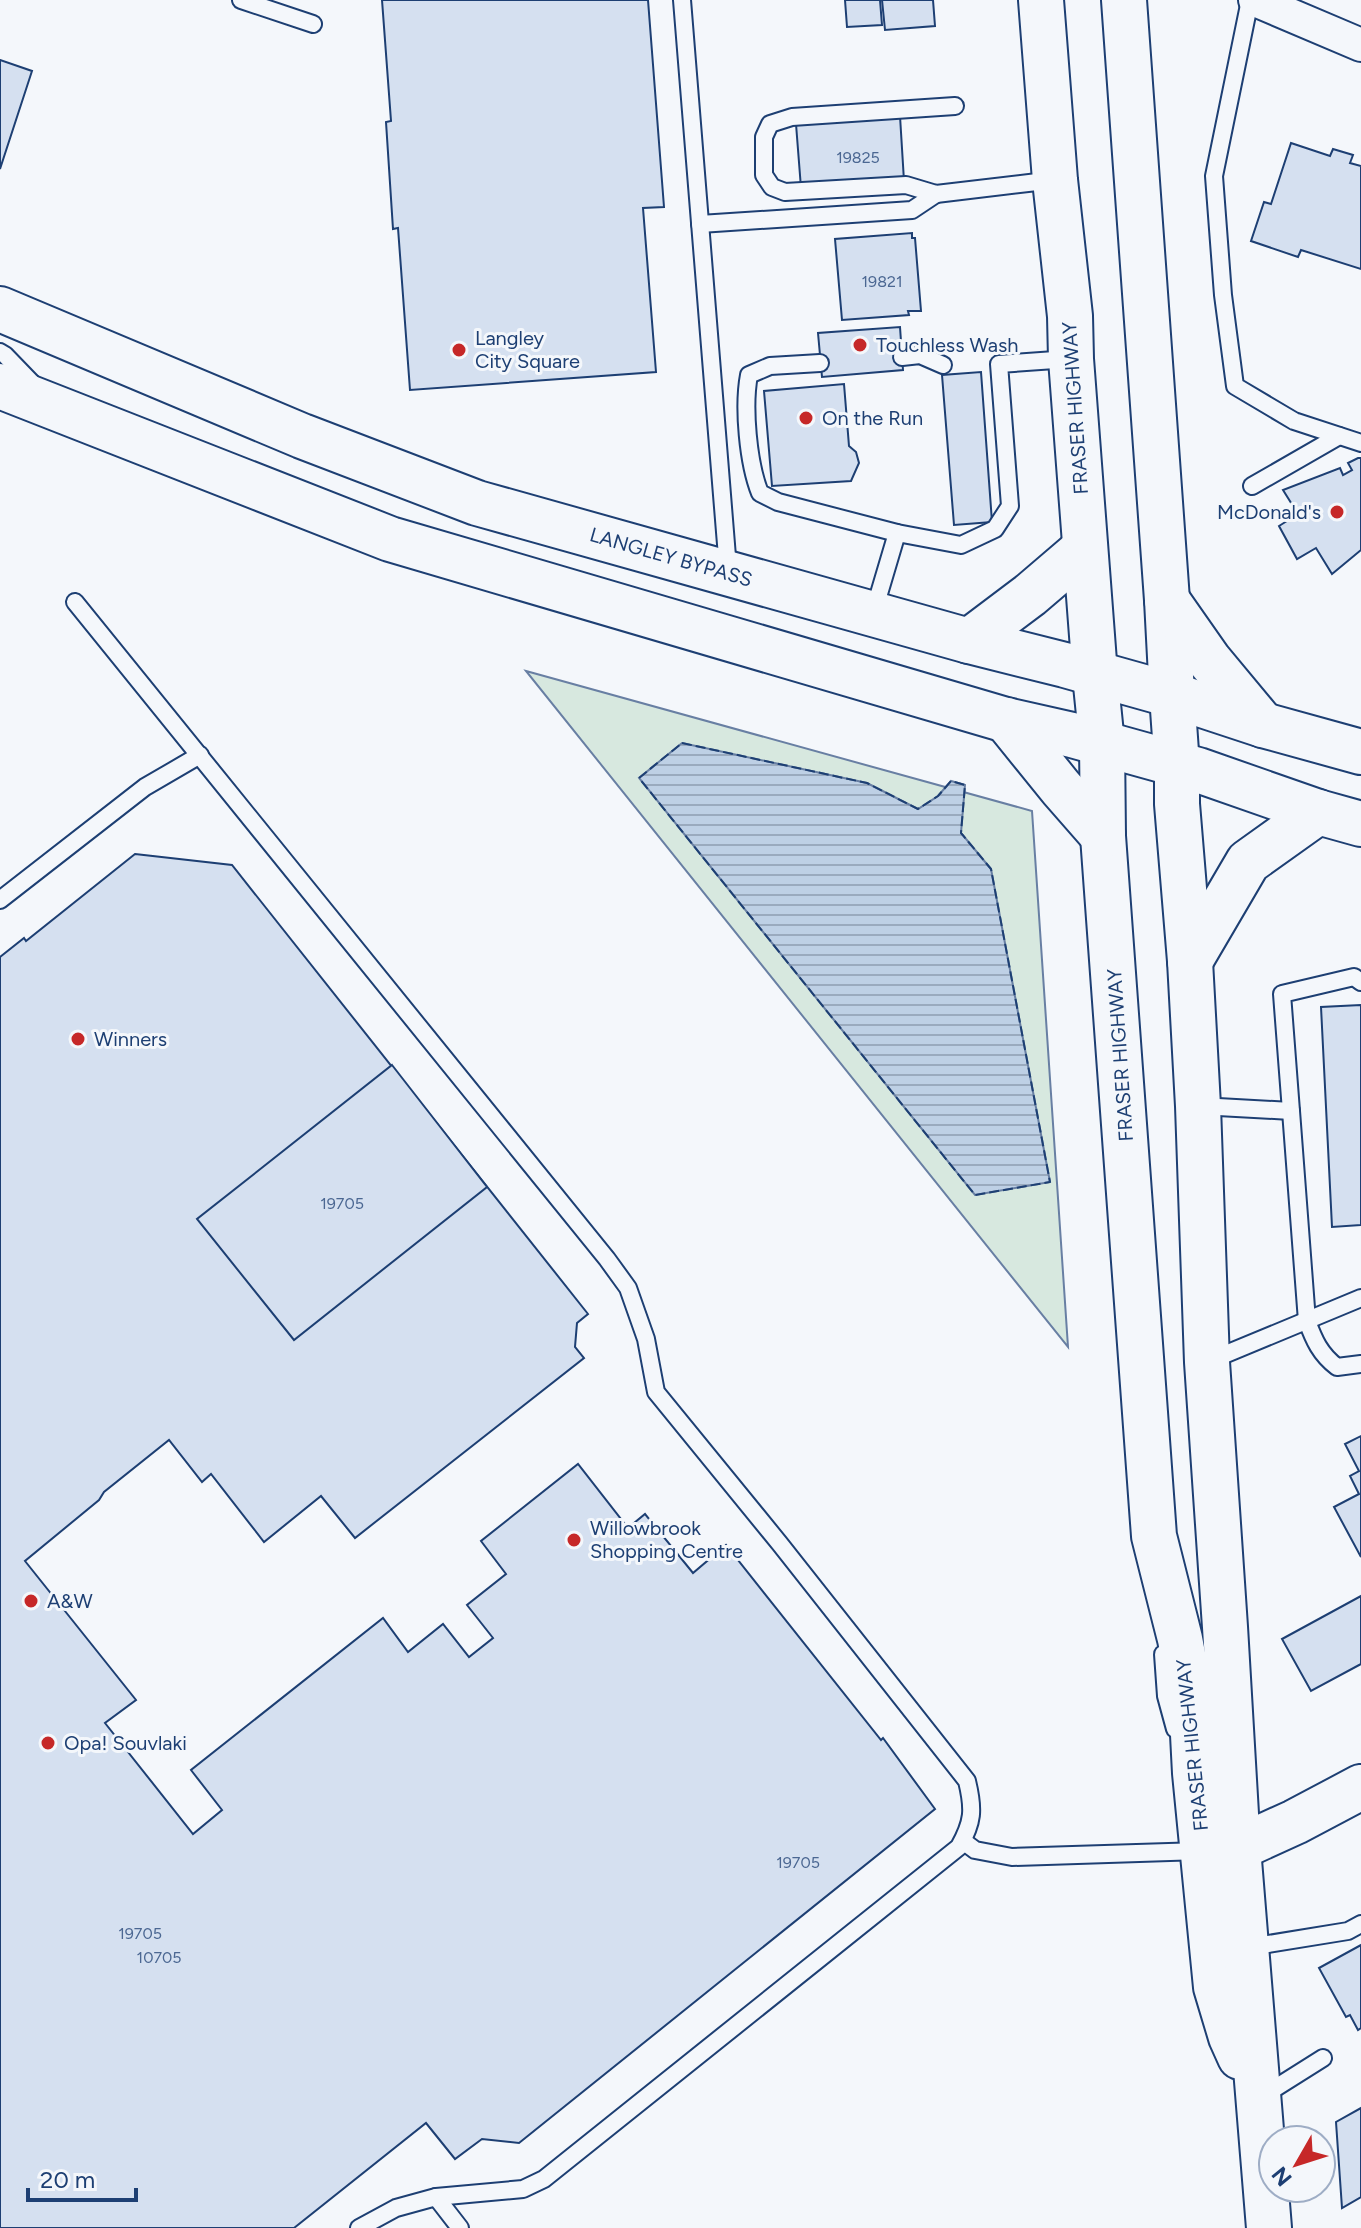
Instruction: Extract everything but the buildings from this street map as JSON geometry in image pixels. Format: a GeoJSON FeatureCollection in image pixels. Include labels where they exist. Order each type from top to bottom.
{"type":"FeatureCollection","features":[{"type":"Feature","properties":{"kind":"main road","name":"FRASER HIGHWAY"},"geometry":{"type":"LineString","coordinates":[[1041,0],[1055,180],[1070,316],[1102,744],[1103,836],[1154,1536],[1191,1696],[1195,1773],[1220,1849],[1246,1947],[1269,2228]]}},
{"type":"Feature","properties":{"kind":"main road","name":"FRASER HIGHWAY"},"geometry":{"type":"LineString","coordinates":[[1124,0],[1190,961],[1207,1362],[1222,1565],[1216,1987],[1231,2037],[1259,2097]]}},
{"type":"Feature","properties":{"kind":"main road","name":"LANGLEY BYPASS"},"geometry":{"type":"LineString","coordinates":[[0,309],[302,436],[477,503],[1172,695],[1263,725],[1361,752]]}},
{"type":"Feature","properties":{"kind":"main road"},"geometry":{"type":"LineString","coordinates":[[0,386],[390,539],[1006,720],[1198,770],[1361,824]]}},
{"type":"Feature","properties":{"kind":"main road"},"geometry":{"type":"LineString","coordinates":[[969,641],[1085,548]]}},
{"type":"Feature","properties":{"kind":"main road"},"geometry":{"type":"LineString","coordinates":[[1167,600],[1187,631],[1263,725]]}},
{"type":"Feature","properties":{"kind":"main road"},"geometry":{"type":"LineString","coordinates":[[1006,720],[1103,836]]}},
{"type":"Feature","properties":{"kind":"main road"},"geometry":{"type":"LineString","coordinates":[[1190,961],[1248,862],[1318,812]]}},
{"type":"Feature","properties":{"kind":"main road"},"geometry":{"type":"LineString","coordinates":[[1220,1849],[1295,1822],[1361,1787]]}},
{"type":"Feature","properties":{"kind":"street"},"geometry":{"type":"LineString","coordinates":[[1252,0],[1361,45]]}},
{"type":"Feature","properties":{"kind":"lane"},"geometry":{"type":"LineString","coordinates":[[241,0],[313,24]]}},
{"type":"Feature","properties":{"kind":"lane"},"geometry":{"type":"LineString","coordinates":[[682,0],[728,572]]}},
{"type":"Feature","properties":{"kind":"lane"},"geometry":{"type":"LineString","coordinates":[[1252,0],[1214,176],[1223,295],[1235,386],[1294,421],[1361,443]]}},
{"type":"Feature","properties":{"kind":"lane"},"geometry":{"type":"LineString","coordinates":[[955,106],[792,117],[770,124],[764,137],[764,175],[772,187],[785,192],[906,185],[936,194],[1055,180]]}},
{"type":"Feature","properties":{"kind":"lane"},"geometry":{"type":"LineString","coordinates":[[700,224],[912,210],[936,194]]}},
{"type":"Feature","properties":{"kind":"lane"},"geometry":{"type":"LineString","coordinates":[[0,352],[55,407]]}},
{"type":"Feature","properties":{"kind":"lane"},"geometry":{"type":"LineString","coordinates":[[902,357],[920,355],[943,365]]}},
{"type":"Feature","properties":{"kind":"lane"},"geometry":{"type":"LineString","coordinates":[[820,363],[770,366],[749,375],[745,394],[753,474],[760,493],[778,502],[897,533],[961,545],[995,529],[1010,506],[999,364],[1071,359]]}},
{"type":"Feature","properties":{"kind":"lane"},"geometry":{"type":"LineString","coordinates":[[1252,486],[1339,436]]}},
{"type":"Feature","properties":{"kind":"lane"},"geometry":{"type":"LineString","coordinates":[[873,614],[897,533]]}},
{"type":"Feature","properties":{"kind":"lane"},"geometry":{"type":"LineString","coordinates":[[75,602],[560,1199],[628,1288],[646,1339],[656,1392],[967,1781],[973,1812],[969,1831],[959,1847],[934,1869],[544,2179],[523,2189],[436,2197],[396,2208],[359,2228]]}},
{"type":"Feature","properties":{"kind":"lane"},"geometry":{"type":"LineString","coordinates":[[0,900],[145,787],[200,755]]}},
{"type":"Feature","properties":{"kind":"lane"},"geometry":{"type":"LineString","coordinates":[[1361,982],[1354,977],[1282,994],[1307,1321],[1323,1356],[1337,1367],[1361,1364]]}},
{"type":"Feature","properties":{"kind":"lane"},"geometry":{"type":"LineString","coordinates":[[1198,1106],[1291,1111]]}},
{"type":"Feature","properties":{"kind":"lane"},"geometry":{"type":"LineString","coordinates":[[1207,1362],[1361,1298]]}},
{"type":"Feature","properties":{"kind":"lane"},"geometry":{"type":"LineString","coordinates":[[963,1841],[975,1850],[1012,1857],[1220,1849]]}},
{"type":"Feature","properties":{"kind":"lane"},"geometry":{"type":"LineString","coordinates":[[1246,1947],[1348,1931],[1361,1924]]}},
{"type":"Feature","properties":{"kind":"lane"},"geometry":{"type":"LineString","coordinates":[[1259,2097],[1323,2058]]}},
{"type":"Feature","properties":{"kind":"lane"},"geometry":{"type":"LineString","coordinates":[[436,2197],[460,2228]]}},
{"type":"Feature","properties":{"kind":"shaded area"},"geometry":{"type":"Polygon","coordinates":[[[526,671],[1032,811],[1068,1347],[526,671]]]}},
{"type":"Feature","properties":{"kind":"water"},"geometry":{"type":"Polygon","coordinates":[[[682,743],[867,783],[918,809],[938,796],[951,781],[965,785],[961,833],[991,869],[1050,1182],[975,1195],[639,778],[682,743]]]}},
{"type":"Feature","properties":{"kind":"fence"},"geometry":{"type":"LineString","coordinates":[[682,743],[867,783],[918,809],[938,796],[951,781],[965,785],[961,833],[991,869],[1050,1182],[975,1195],[639,778],[682,743]]}},
{"type":"Feature","properties":{"kind":"place","name":"Touchless Wash"},"geometry":{"type":"Point","coordinates":[860,345]}},
{"type":"Feature","properties":{"kind":"place","name":"Langley City Square"},"geometry":{"type":"Point","coordinates":[459,350]}},
{"type":"Feature","properties":{"kind":"place","name":"On the Run"},"geometry":{"type":"Point","coordinates":[806,418]}},
{"type":"Feature","properties":{"kind":"place","name":"McDonald's"},"geometry":{"type":"Point","coordinates":[1337,512]}},
{"type":"Feature","properties":{"kind":"place","name":"Winners"},"geometry":{"type":"Point","coordinates":[78,1039]}},
{"type":"Feature","properties":{"kind":"place","name":"Willowbrook Shopping Centre"},"geometry":{"type":"Point","coordinates":[574,1540]}},
{"type":"Feature","properties":{"kind":"place","name":"A&W"},"geometry":{"type":"Point","coordinates":[31,1601]}},
{"type":"Feature","properties":{"kind":"place","name":"Opa! Souvlaki"},"geometry":{"type":"Point","coordinates":[48,1743]}}]}
